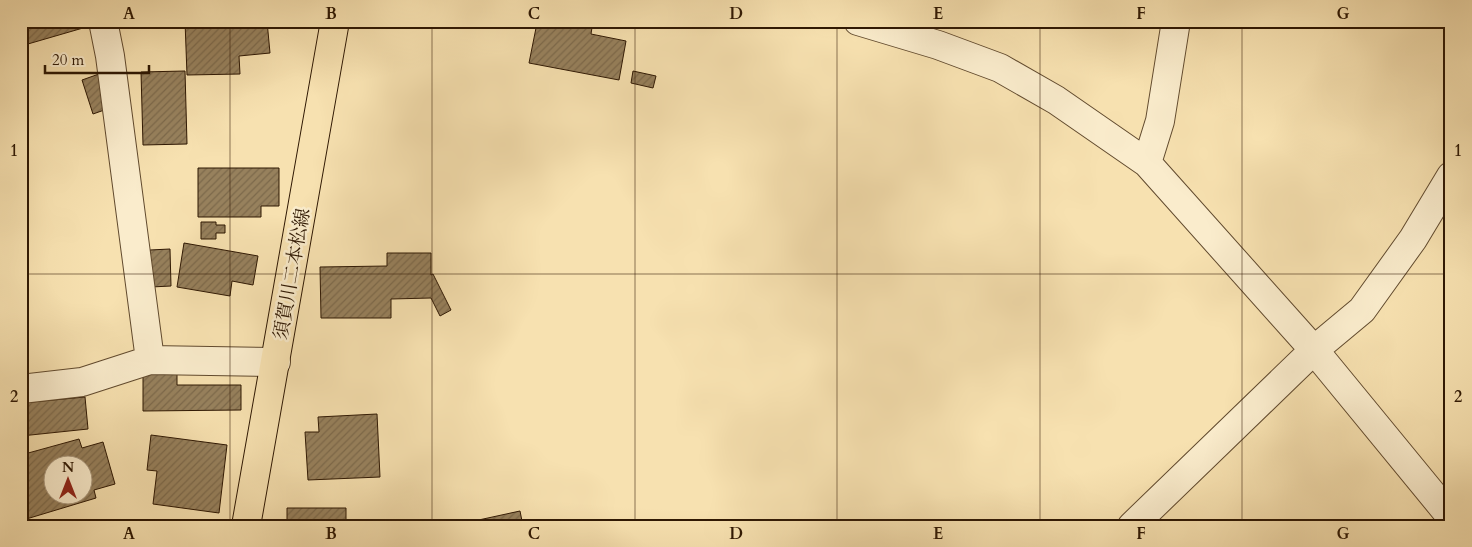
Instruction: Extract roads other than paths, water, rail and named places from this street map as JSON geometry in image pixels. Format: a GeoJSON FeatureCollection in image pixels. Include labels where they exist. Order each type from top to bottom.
{"type":"FeatureCollection","features":[{"type":"Feature","properties":{"kind":"main road","name":"須賀川二本松線"},"geometry":{"type":"LineString","coordinates":[[246,526],[335,21]]}},
{"type":"Feature","properties":{"kind":"street"},"geometry":{"type":"LineString","coordinates":[[103,21],[110,56],[150,360]]}},
{"type":"Feature","properties":{"kind":"street"},"geometry":{"type":"LineString","coordinates":[[858,21],[938,45],[1000,68],[1056,100],[1147,163],[1314,350],[1451,517]]}},
{"type":"Feature","properties":{"kind":"street"},"geometry":{"type":"LineString","coordinates":[[1147,163],[1160,121],[1176,21]]}},
{"type":"Feature","properties":{"kind":"street"},"geometry":{"type":"LineString","coordinates":[[1132,526],[1314,350],[1367,303],[1413,239],[1451,176]]}},
{"type":"Feature","properties":{"kind":"street"},"geometry":{"type":"LineString","coordinates":[[21,389],[82,382],[150,360],[276,362]]}}]}
